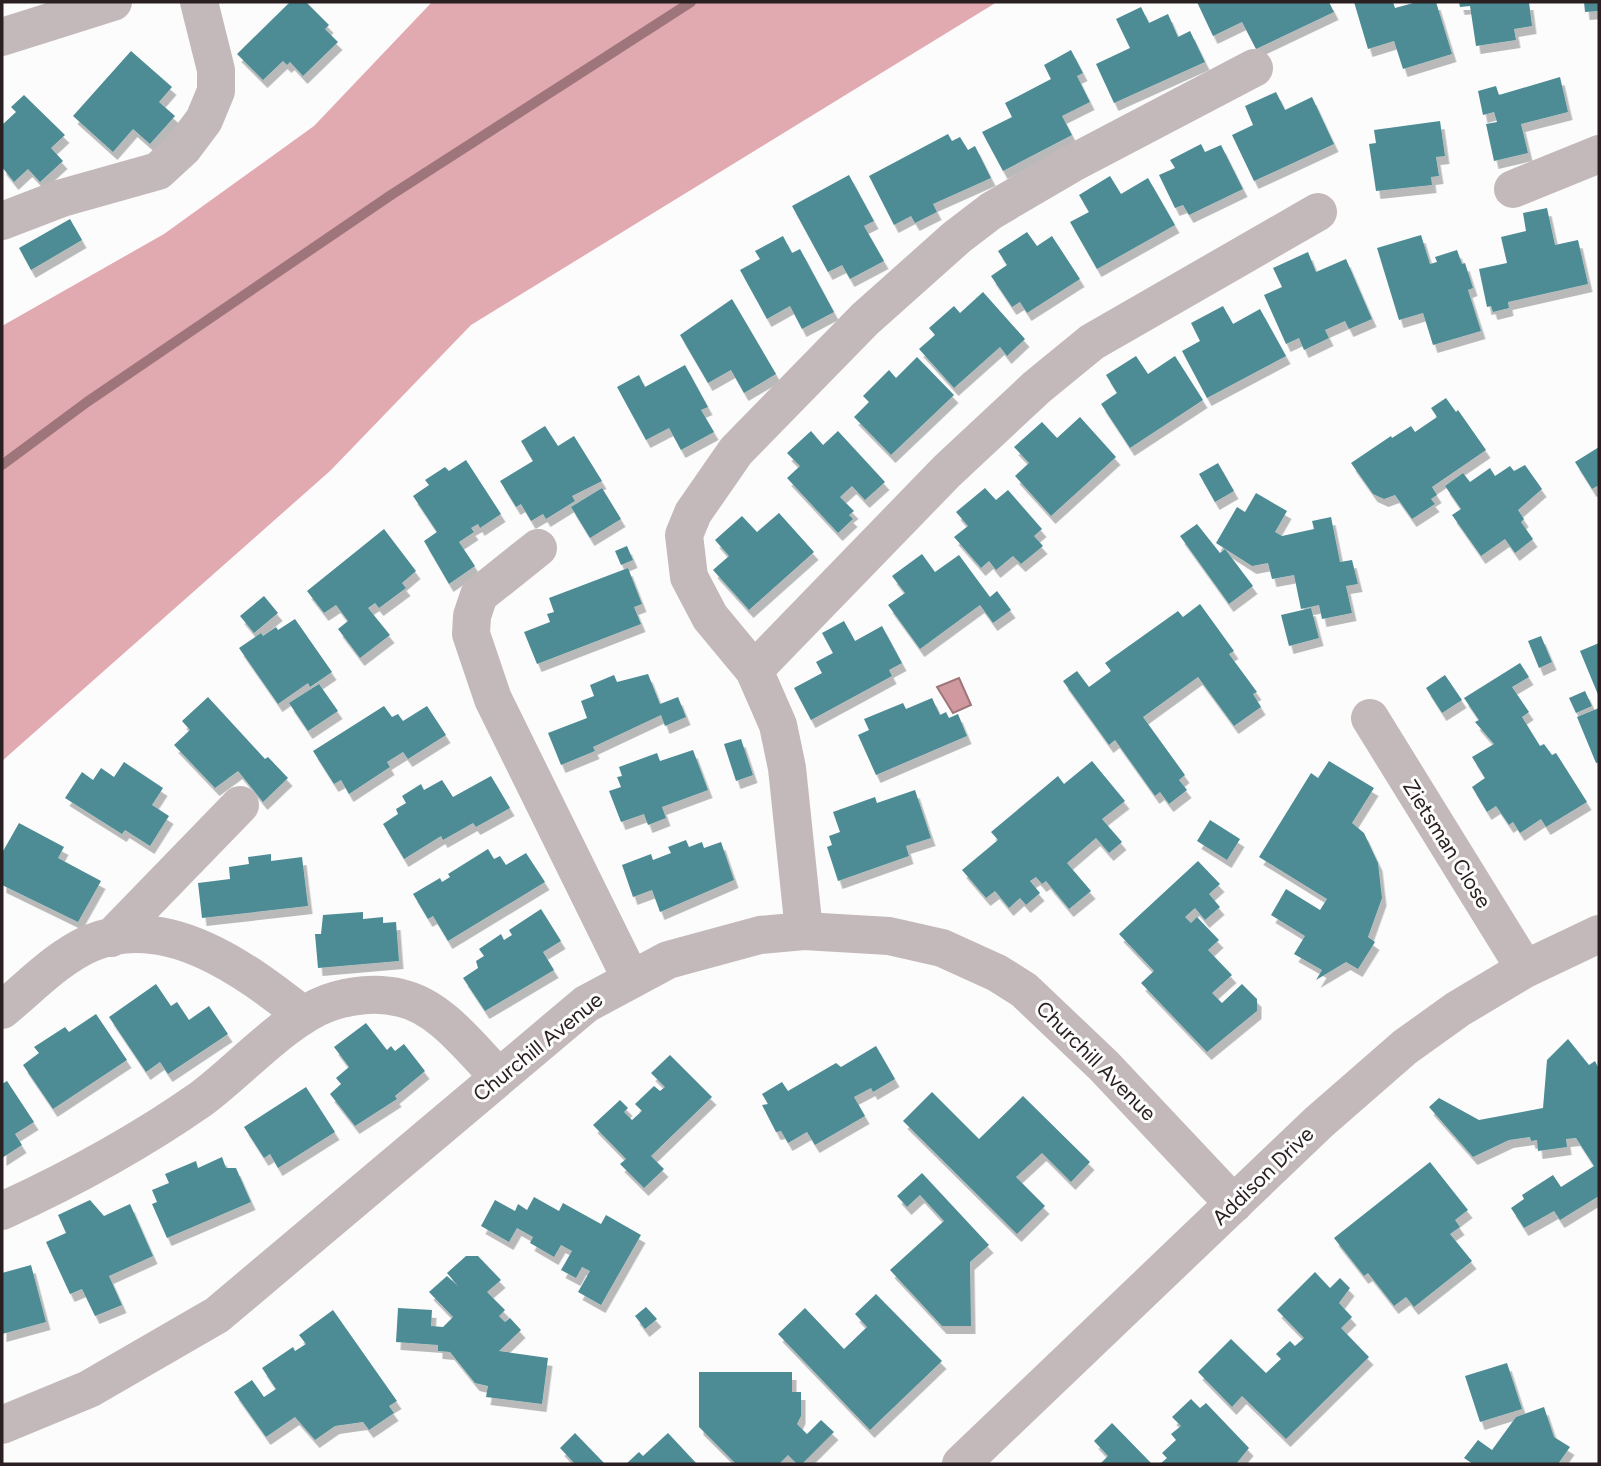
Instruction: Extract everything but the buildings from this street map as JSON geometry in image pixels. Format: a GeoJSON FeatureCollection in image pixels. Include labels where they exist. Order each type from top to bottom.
{"type":"FeatureCollection","features":[{"type":"Feature","properties":{"kind":"street"},"geometry":{"type":"LineString","coordinates":[[2,37],[113,2]]}},
{"type":"Feature","properties":{"kind":"street"},"geometry":{"type":"LineString","coordinates":[[2,221],[62,198],[158,171],[183,148],[204,120],[216,92],[216,70],[199,2]]}},
{"type":"Feature","properties":{"kind":"street"},"geometry":{"type":"LineString","coordinates":[[804,931],[787,768],[778,725],[754,670],[710,617],[689,577],[684,556],[684,535],[692,513],[736,451],[865,319],[991,211],[1071,164],[1254,68]]}},
{"type":"Feature","properties":{"kind":"street"},"geometry":{"type":"LineString","coordinates":[[1513,189],[1599,154]]}},
{"type":"Feature","properties":{"kind":"street"},"geometry":{"type":"LineString","coordinates":[[754,670],[947,471],[1046,379],[1103,335],[1318,212]]}},
{"type":"Feature","properties":{"kind":"street"},"geometry":{"type":"LineString","coordinates":[[538,548],[478,596],[472,616],[471,634],[493,699],[631,979]]}},
{"type":"Feature","properties":{"kind":"street","name":"Zietsman Close"},"geometry":{"type":"LineString","coordinates":[[1370,718],[1525,969]]}},
{"type":"Feature","properties":{"kind":"street"},"geometry":{"type":"LineString","coordinates":[[111,938],[240,805]]}},
{"type":"Feature","properties":{"kind":"street","name":"Churchill Avenue"},"geometry":{"type":"LineString","coordinates":[[2,1425],[89,1389],[217,1315],[586,1004],[668,960],[704,948],[760,935],[804,931],[853,933],[919,942],[975,962],[1024,990],[1104,1066],[1234,1204]]}},
{"type":"Feature","properties":{"kind":"street","name":"Addison Drive"},"geometry":{"type":"LineString","coordinates":[[961,1464],[1319,1122],[1405,1047],[1458,1009],[1525,969],[1599,934]]}},
{"type":"Feature","properties":{"kind":"street"},"geometry":{"type":"LineString","coordinates":[[2,1010],[68,957],[91,943],[136,936],[173,940],[206,949],[264,984],[303,1015]]}},
{"type":"Feature","properties":{"kind":"street"},"geometry":{"type":"LineString","coordinates":[[2,1211],[66,1182],[119,1152],[201,1098],[303,1015],[328,1003],[354,996],[377,994],[403,998],[426,1007],[499,1077]]}},
{"type":"Feature","properties":{"kind":"shaded area"},"geometry":{"type":"Polygon","coordinates":[[[432,2],[997,2],[471,325],[330,471],[2,761],[2,326],[164,234],[314,126],[432,2]]]}},
{"type":"Feature","properties":{"kind":"shaded area"},"geometry":{"type":"Polygon","coordinates":[[[959,678],[971,705],[953,713],[937,687],[959,678]]]}},
{"type":"Feature","properties":{"kind":"waterway"},"geometry":{"type":"LineString","coordinates":[[2,465],[87,402],[391,195],[691,2]]}}]}
